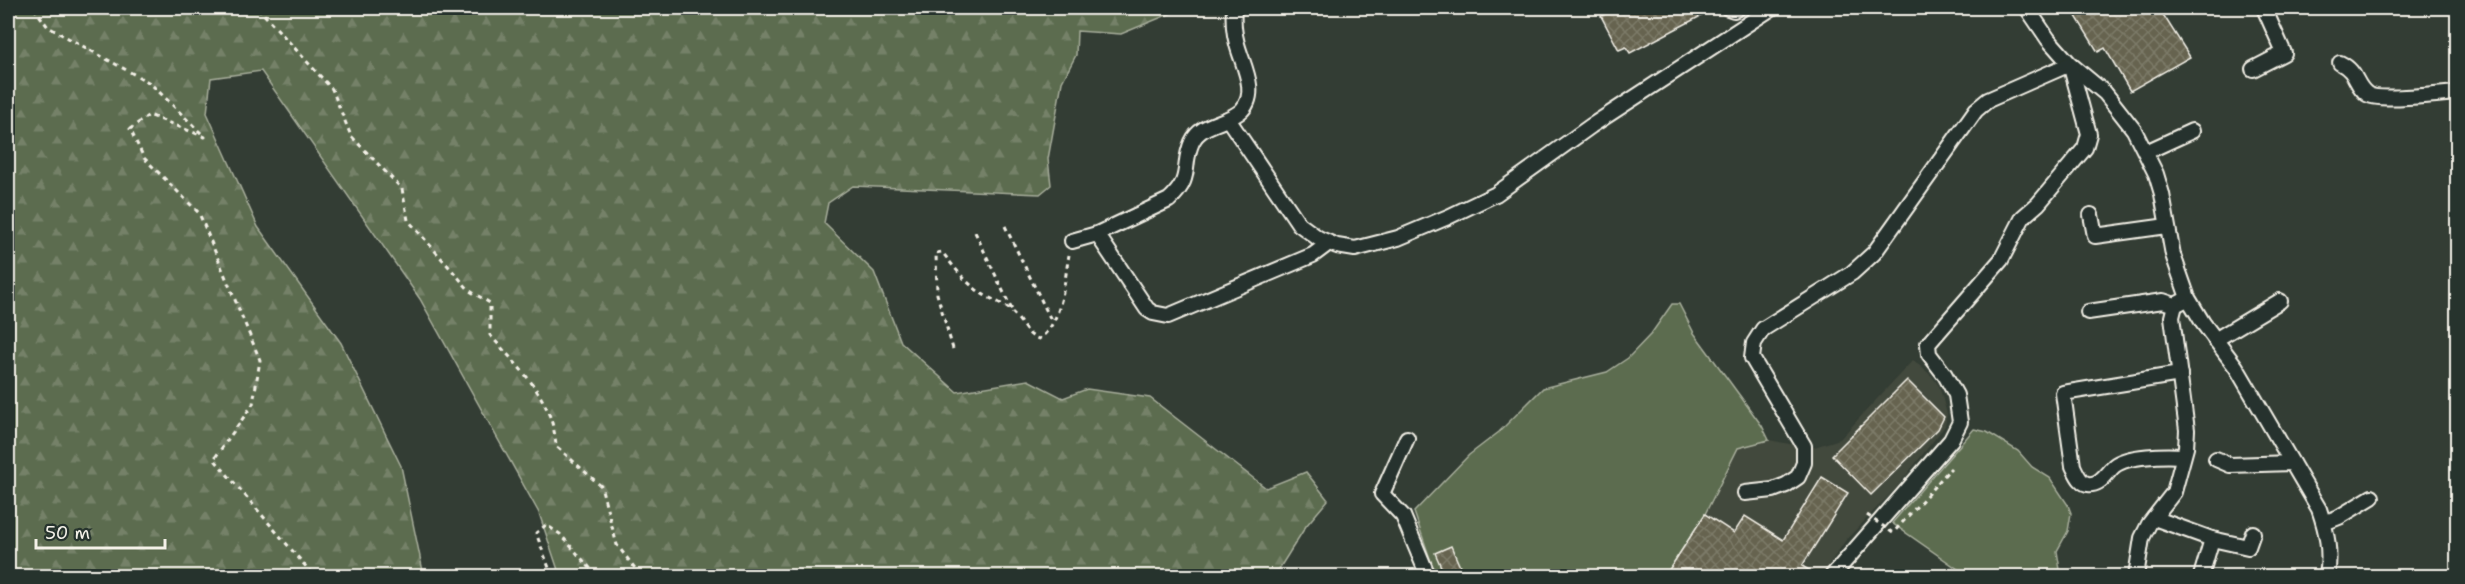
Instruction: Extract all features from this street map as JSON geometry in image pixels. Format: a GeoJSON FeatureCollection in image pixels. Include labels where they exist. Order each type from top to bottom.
{"type":"FeatureCollection","features":[{"type":"Feature","properties":{"kind":"street"},"geometry":{"type":"LineString","coordinates":[[1072,242],[1097,234],[1169,200],[1178,192],[1185,180],[1191,143],[1198,133],[1240,112],[1248,102],[1249,90],[1237,43],[1234,8]]}},
{"type":"Feature","properties":{"kind":"street"},"geometry":{"type":"LineString","coordinates":[[1728,8],[1734,10],[1738,8]]}},
{"type":"Feature","properties":{"kind":"street"},"geometry":{"type":"LineString","coordinates":[[1228,119],[1299,224],[1329,243],[1355,249],[1398,238],[1496,194],[1591,126],[1772,8]]}},
{"type":"Feature","properties":{"kind":"street"},"geometry":{"type":"LineString","coordinates":[[2027,8],[2048,39],[2070,64],[2105,93],[2123,114],[2146,152],[2162,194],[2173,255],[2188,298],[2215,340],[2236,367],[2319,509],[2329,548],[2327,575],[2342,576]]}},
{"type":"Feature","properties":{"kind":"street"},"geometry":{"type":"LineString","coordinates":[[2253,69],[2284,53],[2264,8]]}},
{"type":"Feature","properties":{"kind":"street"},"geometry":{"type":"LineString","coordinates":[[2340,63],[2351,69],[2364,91],[2376,98],[2457,93]]}},
{"type":"Feature","properties":{"kind":"street"},"geometry":{"type":"LineString","coordinates":[[1745,493],[1773,490],[1786,485],[1798,477],[1804,464],[1804,446],[1752,358],[1754,343],[1763,329],[1852,273],[1874,253],[1982,105],[1988,100],[2070,64]]}},
{"type":"Feature","properties":{"kind":"street"},"geometry":{"type":"LineString","coordinates":[[1832,576],[1951,440],[1960,422],[1956,395],[1945,375],[1929,354],[1928,344],[2001,260],[2023,217],[2038,204],[2085,148],[2089,134],[2070,64]]}},
{"type":"Feature","properties":{"kind":"street"},"geometry":{"type":"LineString","coordinates":[[2146,152],[2192,130]]}},
{"type":"Feature","properties":{"kind":"street"},"geometry":{"type":"LineString","coordinates":[[2091,215],[2095,236],[2167,226]]}},
{"type":"Feature","properties":{"kind":"street"},"geometry":{"type":"LineString","coordinates":[[1097,234],[1147,309],[1153,313],[1168,316],[1313,255],[1329,243]]}},
{"type":"Feature","properties":{"kind":"street"},"geometry":{"type":"LineString","coordinates":[[2088,312],[2163,301],[2175,305],[2188,298]]}},
{"type":"Feature","properties":{"kind":"street"},"geometry":{"type":"LineString","coordinates":[[2215,340],[2280,301]]}},
{"type":"Feature","properties":{"kind":"street"},"geometry":{"type":"LineString","coordinates":[[2136,576],[2142,538],[2174,492],[2187,430],[2172,317],[2175,305]]}},
{"type":"Feature","properties":{"kind":"street"},"geometry":{"type":"LineString","coordinates":[[2180,374],[2062,393],[2073,466],[2078,477],[2085,483],[2093,484],[2102,479],[2113,466],[2121,461],[2163,455],[2183,456]]}},
{"type":"Feature","properties":{"kind":"street"},"geometry":{"type":"LineString","coordinates":[[1407,438],[1382,494],[1403,516],[1428,576]]}},
{"type":"Feature","properties":{"kind":"street"},"geometry":{"type":"LineString","coordinates":[[2216,459],[2229,465],[2292,463]]}},
{"type":"Feature","properties":{"kind":"street"},"geometry":{"type":"LineString","coordinates":[[2324,523],[2339,517],[2372,497]]}},
{"type":"Feature","properties":{"kind":"street"},"geometry":{"type":"LineString","coordinates":[[2154,518],[2212,539],[2248,547],[2253,533]]}},
{"type":"Feature","properties":{"kind":"street"},"geometry":{"type":"LineString","coordinates":[[2201,576],[2212,539]]}},
{"type":"Feature","properties":{"kind":"path"},"geometry":{"type":"LineString","coordinates":[[34,8],[48,27],[150,82],[205,137],[149,115],[130,129],[144,158],[199,213],[260,360],[253,404],[214,459],[314,576]]}},
{"type":"Feature","properties":{"kind":"path"},"geometry":{"type":"LineString","coordinates":[[258,8],[332,89],[351,136],[402,189],[408,220],[470,291],[490,303],[490,335],[541,394],[555,430],[556,446],[601,486],[617,545],[641,576]]}},
{"type":"Feature","properties":{"kind":"path"},"geometry":{"type":"LineString","coordinates":[[1005,226],[1052,322]]}},
{"type":"Feature","properties":{"kind":"path"},"geometry":{"type":"LineString","coordinates":[[975,232],[1013,312],[1032,337],[1039,339],[1046,334],[1059,308],[1072,242]]}},
{"type":"Feature","properties":{"kind":"path"},"geometry":{"type":"LineString","coordinates":[[953,349],[936,294],[935,261],[938,252],[942,252],[961,276],[981,293],[1013,312]]}},
{"type":"Feature","properties":{"kind":"path"},"geometry":{"type":"LineString","coordinates":[[1867,515],[1893,533],[1950,469]]}},
{"type":"Feature","properties":{"kind":"path"},"geometry":{"type":"LineString","coordinates":[[552,576],[536,533],[546,525],[560,534],[597,576]]}},
{"type":"Feature","properties":{"kind":"shaded area"},"geometry":{"type":"Polygon","coordinates":[[[1672,304],[1679,304],[1694,333],[1762,426],[1769,440],[1811,448],[1840,439],[1913,360],[1932,376],[1939,386],[1947,414],[1945,426],[1897,487],[1846,540],[1821,576],[1436,576],[1414,512],[1469,455],[1499,432],[1543,388],[1607,372],[1628,358],[1651,334],[1672,304]]]}},
{"type":"Feature","properties":{"kind":"green space"},"geometry":{"type":"Polygon","coordinates":[[[8,8],[1184,8],[1121,34],[1077,31],[1076,55],[1062,82],[1048,159],[1051,185],[1040,194],[853,186],[828,203],[824,223],[874,272],[901,342],[957,392],[1028,380],[1063,398],[1087,389],[1150,398],[1266,488],[1306,472],[1328,500],[1306,526],[1279,569],[1251,576],[560,576],[539,513],[420,299],[261,71],[211,78],[207,113],[258,227],[341,343],[401,466],[424,576],[8,576],[8,8]]]}},
{"type":"Feature","properties":{"kind":"green space"},"geometry":{"type":"Polygon","coordinates":[[[1672,304],[1679,304],[1694,333],[1762,426],[1769,440],[1738,448],[1705,514],[1665,576],[1436,576],[1414,512],[1469,455],[1499,432],[1543,388],[1607,372],[1628,358],[1651,334],[1672,304]]]}},
{"type":"Feature","properties":{"kind":"green space"},"geometry":{"type":"Polygon","coordinates":[[[1974,429],[1987,432],[2018,451],[2032,467],[2050,478],[2068,505],[2071,513],[2068,531],[2057,551],[2061,576],[1968,576],[1892,523],[1974,429]]]}},
{"type":"Feature","properties":{"kind":"building"},"geometry":{"type":"Polygon","coordinates":[[[1605,8],[1716,8],[1630,53],[1626,47],[1619,50],[1601,16],[1607,13],[1605,8]]]}},
{"type":"Feature","properties":{"kind":"building"},"geometry":{"type":"Polygon","coordinates":[[[2071,8],[2159,8],[2190,57],[2130,91],[2105,48],[2098,52],[2071,8]]]}},
{"type":"Feature","properties":{"kind":"building"},"geometry":{"type":"Polygon","coordinates":[[[1907,380],[1944,417],[1938,429],[1871,495],[1832,455],[1907,380]]]}},
{"type":"Feature","properties":{"kind":"building"},"geometry":{"type":"Polygon","coordinates":[[[1822,477],[1848,493],[1802,566],[1819,576],[1665,576],[1705,514],[1734,533],[1745,516],[1783,540],[1822,477]]]}},
{"type":"Feature","properties":{"kind":"building"},"geometry":{"type":"Polygon","coordinates":[[[1451,546],[1464,576],[1445,576],[1435,553],[1451,546]]]}}]}
